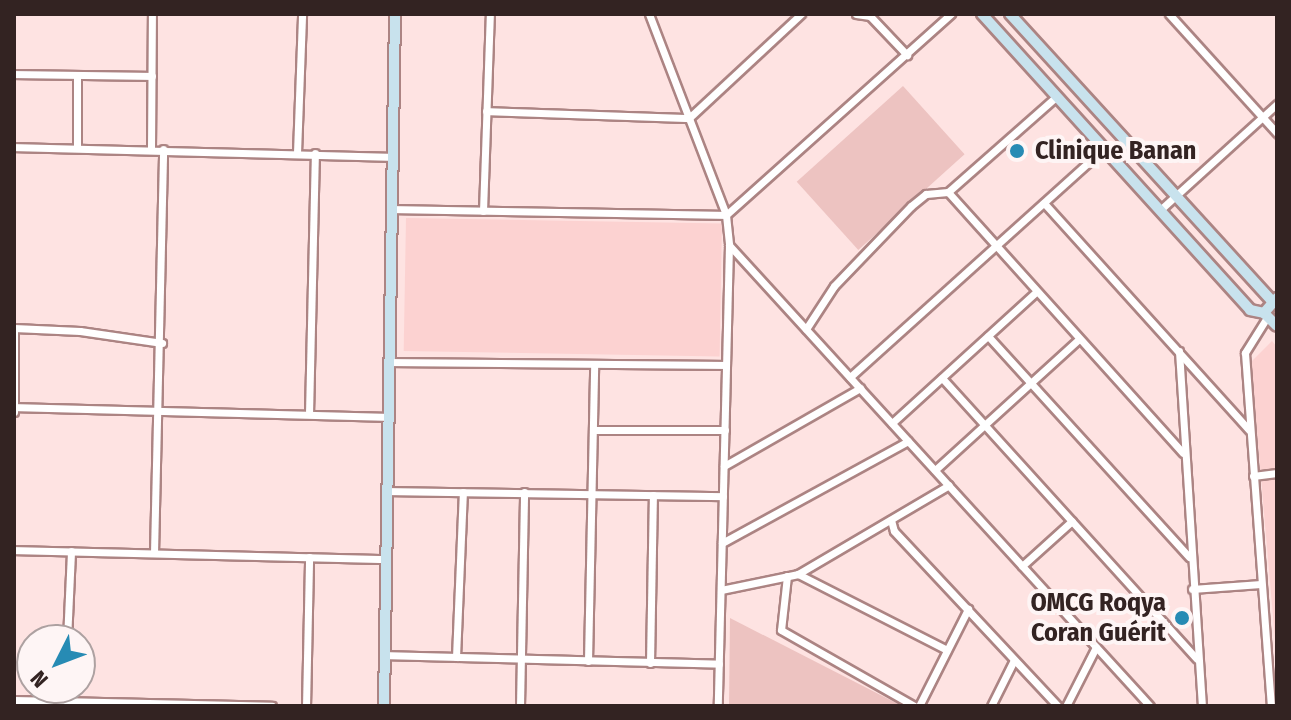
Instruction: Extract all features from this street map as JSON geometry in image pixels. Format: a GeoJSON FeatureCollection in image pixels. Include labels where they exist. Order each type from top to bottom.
{"type":"FeatureCollection","features":[{"type":"Feature","properties":{"kind":"main road"},"geometry":{"type":"LineString","coordinates":[[384,706],[395,14]]}},
{"type":"Feature","properties":{"kind":"main road"},"geometry":{"type":"LineString","coordinates":[[982,14],[1250,310],[1265,316],[1277,326]]}},
{"type":"Feature","properties":{"kind":"main road"},"geometry":{"type":"LineString","coordinates":[[1010,14],[1274,299],[1265,316]]}},
{"type":"Feature","properties":{"kind":"street"},"geometry":{"type":"LineString","coordinates":[[151,149],[152,14]]}},
{"type":"Feature","properties":{"kind":"street"},"geometry":{"type":"LineString","coordinates":[[297,153],[302,14]]}},
{"type":"Feature","properties":{"kind":"street"},"geometry":{"type":"LineString","coordinates":[[483,211],[490,14]]}},
{"type":"Feature","properties":{"kind":"street"},"geometry":{"type":"LineString","coordinates":[[649,14],[726,215],[729,245],[718,706]]}},
{"type":"Feature","properties":{"kind":"street"},"geometry":{"type":"LineString","coordinates":[[486,111],[689,118],[801,14]]}},
{"type":"Feature","properties":{"kind":"street"},"geometry":{"type":"LineString","coordinates":[[856,14],[870,16],[907,55]]}},
{"type":"Feature","properties":{"kind":"street"},"geometry":{"type":"LineString","coordinates":[[392,209],[726,215],[951,14]]}},
{"type":"Feature","properties":{"kind":"street"},"geometry":{"type":"LineString","coordinates":[[1169,14],[1277,133]]}},
{"type":"Feature","properties":{"kind":"street"},"geometry":{"type":"LineString","coordinates":[[14,74],[152,76]]}},
{"type":"Feature","properties":{"kind":"street"},"geometry":{"type":"LineString","coordinates":[[77,75],[77,148]]}},
{"type":"Feature","properties":{"kind":"street"},"geometry":{"type":"LineString","coordinates":[[806,329],[834,286],[911,206],[932,191],[948,192],[1057,96]]}},
{"type":"Feature","properties":{"kind":"street"},"geometry":{"type":"LineString","coordinates":[[1160,210],[1277,104]]}},
{"type":"Feature","properties":{"kind":"street"},"geometry":{"type":"LineString","coordinates":[[14,147],[393,157]]}},
{"type":"Feature","properties":{"kind":"street"},"geometry":{"type":"LineString","coordinates":[[850,377],[1104,148]]}},
{"type":"Feature","properties":{"kind":"street"},"geometry":{"type":"LineString","coordinates":[[154,553],[161,408],[163,149]]}},
{"type":"Feature","properties":{"kind":"street"},"geometry":{"type":"LineString","coordinates":[[309,414],[315,153]]}},
{"type":"Feature","properties":{"kind":"street"},"geometry":{"type":"LineString","coordinates":[[948,192],[1183,453]]}},
{"type":"Feature","properties":{"kind":"street"},"geometry":{"type":"LineString","coordinates":[[1044,203],[1249,430]]}},
{"type":"Feature","properties":{"kind":"street"},"geometry":{"type":"LineString","coordinates":[[729,245],[1146,704]]}},
{"type":"Feature","properties":{"kind":"street"},"geometry":{"type":"LineString","coordinates":[[892,423],[1036,292]]}},
{"type":"Feature","properties":{"kind":"street"},"geometry":{"type":"LineString","coordinates":[[1265,316],[1246,346],[1249,430],[1271,706]]}},
{"type":"Feature","properties":{"kind":"street"},"geometry":{"type":"LineString","coordinates":[[162,343],[80,331],[14,329],[14,410],[161,408],[388,417]]}},
{"type":"Feature","properties":{"kind":"street"},"geometry":{"type":"LineString","coordinates":[[988,336],[1189,557]]}},
{"type":"Feature","properties":{"kind":"street"},"geometry":{"type":"LineString","coordinates":[[935,470],[1079,339]]}},
{"type":"Feature","properties":{"kind":"street"},"geometry":{"type":"LineString","coordinates":[[1179,351],[1189,557],[1202,706]]}},
{"type":"Feature","properties":{"kind":"street"},"geometry":{"type":"LineString","coordinates":[[389,362],[726,365]]}},
{"type":"Feature","properties":{"kind":"street"},"geometry":{"type":"LineString","coordinates":[[588,661],[594,364]]}},
{"type":"Feature","properties":{"kind":"street"},"geometry":{"type":"LineString","coordinates":[[942,378],[1197,659]]}},
{"type":"Feature","properties":{"kind":"street"},"geometry":{"type":"LineString","coordinates":[[724,466],[860,388]]}},
{"type":"Feature","properties":{"kind":"street"},"geometry":{"type":"LineString","coordinates":[[593,430],[725,430]]}},
{"type":"Feature","properties":{"kind":"street"},"geometry":{"type":"LineString","coordinates":[[722,543],[908,441]]}},
{"type":"Feature","properties":{"kind":"street"},"geometry":{"type":"LineString","coordinates":[[1253,476],[1277,473]]}},
{"type":"Feature","properties":{"kind":"street"},"geometry":{"type":"LineString","coordinates":[[721,590],[798,574],[949,485]]}},
{"type":"Feature","properties":{"kind":"street"},"geometry":{"type":"LineString","coordinates":[[387,491],[723,496]]}},
{"type":"Feature","properties":{"kind":"street"},"geometry":{"type":"LineString","coordinates":[[456,657],[463,492]]}},
{"type":"Feature","properties":{"kind":"street"},"geometry":{"type":"LineString","coordinates":[[520,706],[524,492]]}},
{"type":"Feature","properties":{"kind":"street"},"geometry":{"type":"LineString","coordinates":[[650,663],[653,495]]}},
{"type":"Feature","properties":{"kind":"street"},"geometry":{"type":"LineString","coordinates":[[891,520],[894,531],[1058,706]]}},
{"type":"Feature","properties":{"kind":"street"},"geometry":{"type":"LineString","coordinates":[[1022,566],[1072,521]]}},
{"type":"Feature","properties":{"kind":"street"},"geometry":{"type":"LineString","coordinates":[[14,550],[386,559]]}},
{"type":"Feature","properties":{"kind":"street"},"geometry":{"type":"LineString","coordinates":[[68,624],[71,551]]}},
{"type":"Feature","properties":{"kind":"street"},"geometry":{"type":"LineString","coordinates":[[306,706],[309,557]]}},
{"type":"Feature","properties":{"kind":"street"},"geometry":{"type":"LineString","coordinates":[[798,574],[947,650]]}},
{"type":"Feature","properties":{"kind":"street"},"geometry":{"type":"LineString","coordinates":[[787,576],[781,630],[917,706],[968,609]]}},
{"type":"Feature","properties":{"kind":"street"},"geometry":{"type":"LineString","coordinates":[[1192,589],[1261,584]]}},
{"type":"Feature","properties":{"kind":"street"},"geometry":{"type":"LineString","coordinates":[[1066,706],[1096,647]]}},
{"type":"Feature","properties":{"kind":"street"},"geometry":{"type":"LineString","coordinates":[[384,655],[719,664]]}},
{"type":"Feature","properties":{"kind":"street"},"geometry":{"type":"LineString","coordinates":[[991,706],[1014,660]]}},
{"type":"Feature","properties":{"kind":"street"},"geometry":{"type":"LineString","coordinates":[[96,702],[272,706]]}},
{"type":"Feature","properties":{"kind":"shaded area"},"geometry":{"type":"Polygon","coordinates":[[[903,86],[965,154],[858,250],[797,182],[903,86]]]}},
{"type":"Feature","properties":{"kind":"shaded area"},"geometry":{"type":"Polygon","coordinates":[[[406,218],[722,224],[720,356],[404,351],[406,218]]]}},
{"type":"Feature","properties":{"kind":"shaded area"},"geometry":{"type":"Polygon","coordinates":[[[1272,341],[1277,347],[1277,663],[1251,362],[1272,341]]]}},
{"type":"Feature","properties":{"kind":"shaded area"},"geometry":{"type":"Polygon","coordinates":[[[730,618],[902,706],[729,706],[730,618]]]}},
{"type":"Feature","properties":{"kind":"place","name":"Clinique Banan"},"geometry":{"type":"Point","coordinates":[1017,151]}},
{"type":"Feature","properties":{"kind":"place","name":"OMCG Roqya Coran Guérit"},"geometry":{"type":"Point","coordinates":[1182,618]}}]}
